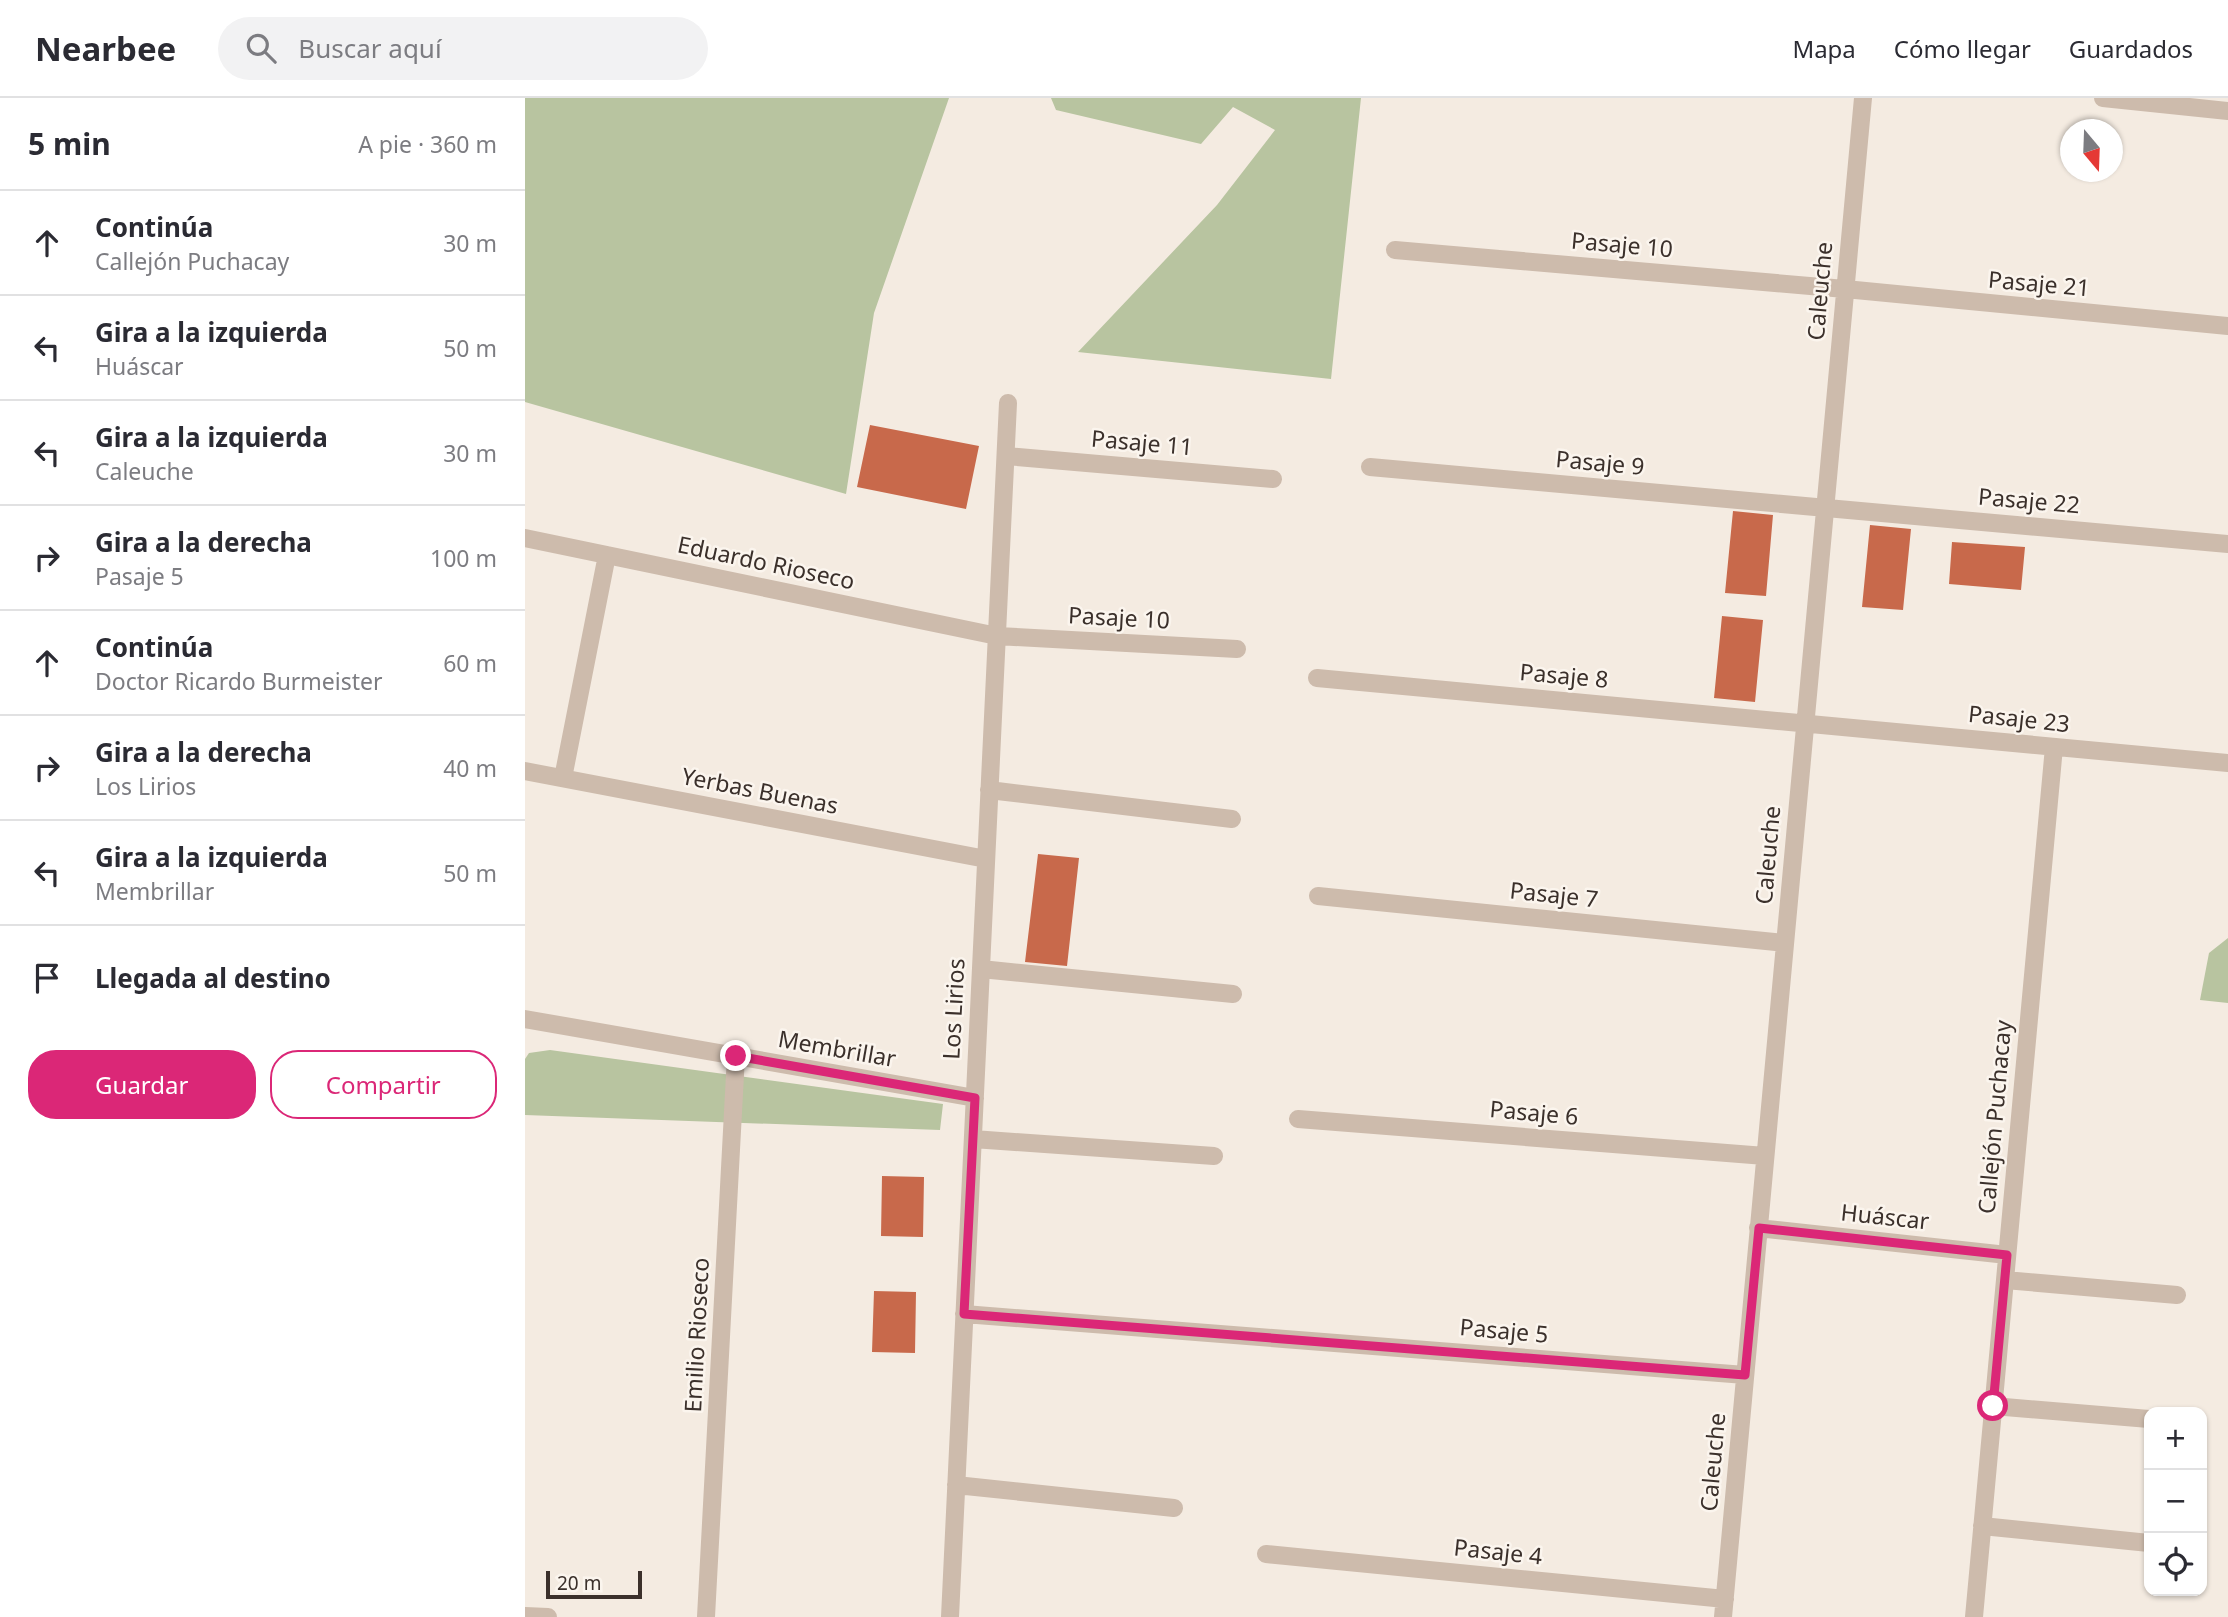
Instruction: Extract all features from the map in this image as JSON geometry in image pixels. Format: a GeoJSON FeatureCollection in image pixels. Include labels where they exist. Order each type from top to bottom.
{"type":"FeatureCollection","features":[{"type":"Feature","properties":{"kind":"street","name":"Caleuche"},"geometry":{"type":"LineString","coordinates":[[1724,1608],[1863,98]]}},
{"type":"Feature","properties":{"kind":"street"},"geometry":{"type":"LineString","coordinates":[[2103,98],[2228,111]]}},
{"type":"Feature","properties":{"kind":"street","name":"Pasaje 10"},"geometry":{"type":"LineString","coordinates":[[1395,250],[1845,289]]}},
{"type":"Feature","properties":{"kind":"street","name":"Pasaje 21"},"geometry":{"type":"LineString","coordinates":[[1845,289],[2228,326]]}},
{"type":"Feature","properties":{"kind":"street","name":"Los Lirios"},"geometry":{"type":"LineString","coordinates":[[950,1617],[1008,403]]}},
{"type":"Feature","properties":{"kind":"street","name":"Pasaje 11"},"geometry":{"type":"LineString","coordinates":[[1006,456],[1273,479]]}},
{"type":"Feature","properties":{"kind":"street","name":"Pasaje 9"},"geometry":{"type":"LineString","coordinates":[[1370,467],[1825,508]]}},
{"type":"Feature","properties":{"kind":"street","name":"Pasaje 22"},"geometry":{"type":"LineString","coordinates":[[1825,508],[2228,544]]}},
{"type":"Feature","properties":{"kind":"street","name":"Eduardo Rioseco"},"geometry":{"type":"LineString","coordinates":[[525,538],[997,636]]}},
{"type":"Feature","properties":{"kind":"street"},"geometry":{"type":"LineString","coordinates":[[563,778],[607,555]]}},
{"type":"Feature","properties":{"kind":"street","name":"Pasaje 10"},"geometry":{"type":"LineString","coordinates":[[997,636],[1237,649]]}},
{"type":"Feature","properties":{"kind":"street","name":"Pasaje 8"},"geometry":{"type":"LineString","coordinates":[[1317,678],[1805,722]]}},
{"type":"Feature","properties":{"kind":"street","name":"Pasaje 23"},"geometry":{"type":"LineString","coordinates":[[1805,722],[2228,764]]}},
{"type":"Feature","properties":{"kind":"street","name":"Callejón Puchacay"},"geometry":{"type":"LineString","coordinates":[[1974,1617],[2054,747]]}},
{"type":"Feature","properties":{"kind":"street","name":"Yerbas Buenas"},"geometry":{"type":"LineString","coordinates":[[525,771],[986,859]]}},
{"type":"Feature","properties":{"kind":"street"},"geometry":{"type":"LineString","coordinates":[[989,790],[1231,819]]}},
{"type":"Feature","properties":{"kind":"street","name":"Pasaje 7"},"geometry":{"type":"LineString","coordinates":[[1318,896],[1785,943]]}},
{"type":"Feature","properties":{"kind":"street"},"geometry":{"type":"LineString","coordinates":[[981,969],[1233,994]]}},
{"type":"Feature","properties":{"kind":"street","name":"Membrillar"},"geometry":{"type":"LineString","coordinates":[[525,1019],[975,1098]]}},
{"type":"Feature","properties":{"kind":"street","name":"Emilio Rioseco"},"geometry":{"type":"LineString","coordinates":[[706,1617],[736,1056]]}},
{"type":"Feature","properties":{"kind":"street","name":"Pasaje 6"},"geometry":{"type":"LineString","coordinates":[[1298,1119],[1765,1156]]}},
{"type":"Feature","properties":{"kind":"street"},"geometry":{"type":"LineString","coordinates":[[973,1139],[1214,1156]]}},
{"type":"Feature","properties":{"kind":"street","name":"Huáscar"},"geometry":{"type":"LineString","coordinates":[[1759,1228],[2007,1255]]}},
{"type":"Feature","properties":{"kind":"street"},"geometry":{"type":"LineString","coordinates":[[2005,1280],[2177,1295]]}},
{"type":"Feature","properties":{"kind":"street","name":"Pasaje 5"},"geometry":{"type":"LineString","coordinates":[[964,1314],[1745,1375]]}},
{"type":"Feature","properties":{"kind":"street"},"geometry":{"type":"LineString","coordinates":[[1993,1406],[2144,1419]]}},
{"type":"Feature","properties":{"kind":"street"},"geometry":{"type":"LineString","coordinates":[[956,1485],[1174,1508]]}},
{"type":"Feature","properties":{"kind":"street"},"geometry":{"type":"LineString","coordinates":[[1982,1527],[2144,1543]]}},
{"type":"Feature","properties":{"kind":"street","name":"Pasaje 4"},"geometry":{"type":"LineString","coordinates":[[1266,1554],[1724,1608]]}},
{"type":"Feature","properties":{"kind":"street"},"geometry":{"type":"LineString","coordinates":[[525,1616],[548,1617]]}},
{"type":"Feature","properties":{"kind":"green space"},"geometry":{"type":"Polygon","coordinates":[[[525,98],[949,98],[874,313],[846,494],[525,402],[525,98]]]}},
{"type":"Feature","properties":{"kind":"green space"},"geometry":{"type":"Polygon","coordinates":[[[1051,98],[1361,98],[1331,379],[1078,352],[1217,205],[1275,130],[1233,107],[1201,144],[1056,110],[1051,98]]]}},
{"type":"Feature","properties":{"kind":"green space"},"geometry":{"type":"Polygon","coordinates":[[[2228,938],[2228,1003],[2200,1000],[2209,953],[2228,938]]]}},
{"type":"Feature","properties":{"kind":"green space"},"geometry":{"type":"Polygon","coordinates":[[[550,1050],[943,1104],[940,1130],[525,1115],[525,1059],[529,1053],[550,1050]]]}},
{"type":"Feature","properties":{"kind":"building"},"geometry":{"type":"Polygon","coordinates":[[[870,425],[979,446],[966,509],[857,487],[870,425]]]}},
{"type":"Feature","properties":{"kind":"building"},"geometry":{"type":"Polygon","coordinates":[[[1733,511],[1773,515],[1766,596],[1725,593],[1733,511]]]}},
{"type":"Feature","properties":{"kind":"building"},"geometry":{"type":"Polygon","coordinates":[[[1870,525],[1911,529],[1903,610],[1862,607],[1870,525]]]}},
{"type":"Feature","properties":{"kind":"building"},"geometry":{"type":"Polygon","coordinates":[[[1952,542],[2025,547],[2021,590],[1949,584],[1952,542]]]}},
{"type":"Feature","properties":{"kind":"building"},"geometry":{"type":"Polygon","coordinates":[[[1722,616],[1763,620],[1755,702],[1714,698],[1722,616]]]}},
{"type":"Feature","properties":{"kind":"building"},"geometry":{"type":"Polygon","coordinates":[[[1038,854],[1079,858],[1067,966],[1025,962],[1038,854]]]}},
{"type":"Feature","properties":{"kind":"building"},"geometry":{"type":"Polygon","coordinates":[[[882,1176],[924,1177],[923,1237],[881,1236],[882,1176]]]}},
{"type":"Feature","properties":{"kind":"building"},"geometry":{"type":"Polygon","coordinates":[[[874,1291],[916,1292],[915,1353],[872,1352],[874,1291]]]}},
{"type":"Feature","properties":{"kind":"route"},"geometry":{"type":"LineString","coordinates":[[736,1056],[975,1098],[964,1314],[1745,1375],[1759,1228],[2007,1255],[1993,1406]]}}]}
